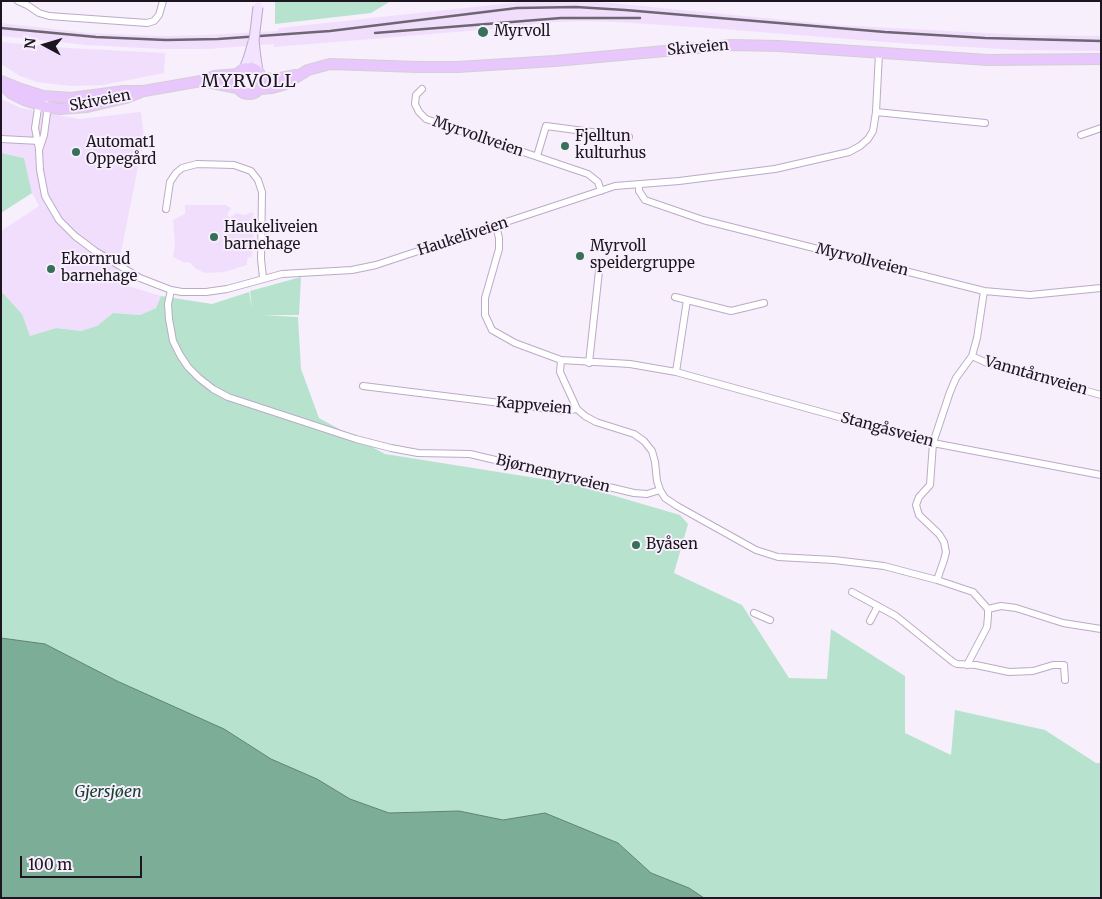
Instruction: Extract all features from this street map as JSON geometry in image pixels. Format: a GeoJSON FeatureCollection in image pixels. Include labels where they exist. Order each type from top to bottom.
{"type":"FeatureCollection","features":[{"type":"Feature","properties":{"kind":"main road"},"geometry":{"type":"LineString","coordinates":[[254,40],[236,81],[240,92],[248,95],[260,89],[260,74],[254,40],[258,4]]}},
{"type":"Feature","properties":{"kind":"main road","name":"Skiveien"},"geometry":{"type":"LineString","coordinates":[[260,74],[275,78],[298,75],[330,64],[425,68],[470,66],[737,45],[779,46],[988,60],[1101,59]]}},
{"type":"Feature","properties":{"kind":"main road"},"geometry":{"type":"LineString","coordinates":[[241,71],[251,68],[260,74]]}},
{"type":"Feature","properties":{"kind":"main road","name":"Skiveien"},"geometry":{"type":"LineString","coordinates":[[1,82],[21,89],[42,102],[124,91],[144,91],[201,81],[214,76],[241,71]]}},
{"type":"Feature","properties":{"kind":"main road","name":"Skiveien"},"geometry":{"type":"LineString","coordinates":[[260,89],[289,83],[298,75]]}},
{"type":"Feature","properties":{"kind":"main road","name":"Skiveien"},"geometry":{"type":"LineString","coordinates":[[201,81],[237,88]]}},
{"type":"Feature","properties":{"kind":"street"},"geometry":{"type":"LineString","coordinates":[[18,1],[39,13],[49,16],[147,23],[157,18],[163,1]]}},
{"type":"Feature","properties":{"kind":"street","name":"Haukeliveien"},"geometry":{"type":"LineString","coordinates":[[42,102],[47,113],[39,141],[40,170],[45,196],[54,214],[69,231],[95,251],[130,273],[171,290],[206,292],[227,289],[282,274],[352,270],[371,266],[615,186],[775,169],[849,152],[868,139],[873,131],[876,112],[879,53]]}},
{"type":"Feature","properties":{"kind":"street","name":"Myrvollveien"},"geometry":{"type":"LineString","coordinates":[[422,89],[416,95],[415,104],[419,112],[426,119],[588,174],[598,182],[601,191]]}},
{"type":"Feature","properties":{"kind":"street","name":"Haukeliveien"},"geometry":{"type":"LineString","coordinates":[[39,141],[35,128],[42,102]]}},
{"type":"Feature","properties":{"kind":"street"},"geometry":{"type":"LineString","coordinates":[[876,112],[985,123]]}},
{"type":"Feature","properties":{"kind":"street","name":"Myrvollveien"},"geometry":{"type":"LineString","coordinates":[[537,156],[546,126],[629,137]]}},
{"type":"Feature","properties":{"kind":"street"},"geometry":{"type":"LineString","coordinates":[[1081,135],[1101,128]]}},
{"type":"Feature","properties":{"kind":"street"},"geometry":{"type":"LineString","coordinates":[[1,139],[39,141]]}},
{"type":"Feature","properties":{"kind":"street"},"geometry":{"type":"LineString","coordinates":[[166,209],[170,182],[182,168],[194,164],[230,165],[242,166],[251,171],[258,180],[262,192],[261,260],[263,278]]}},
{"type":"Feature","properties":{"kind":"street","name":"Myrvollveien"},"geometry":{"type":"LineString","coordinates":[[638,185],[639,191],[645,200],[703,220],[984,291],[1030,295],[1101,288]]}},
{"type":"Feature","properties":{"kind":"street","name":"Stangåsveien"},"geometry":{"type":"LineString","coordinates":[[496,226],[499,246],[486,298],[484,310],[486,320],[492,330],[501,336],[540,353],[561,360],[630,364],[676,372],[933,443],[1101,476]]}},
{"type":"Feature","properties":{"kind":"street"},"geometry":{"type":"LineString","coordinates":[[589,363],[599,271]]}},
{"type":"Feature","properties":{"kind":"street","name":"Bjørnemyrveien"},"geometry":{"type":"LineString","coordinates":[[171,290],[168,304],[169,319],[172,335],[180,355],[199,378],[213,389],[228,397],[347,436],[391,448],[418,452],[479,455],[640,494],[660,490]]}},
{"type":"Feature","properties":{"kind":"street"},"geometry":{"type":"LineString","coordinates":[[937,580],[946,552],[944,542],[939,534],[919,515],[916,505],[930,484],[933,443],[950,392],[956,378],[972,356],[977,338],[984,291]]}},
{"type":"Feature","properties":{"kind":"street"},"geometry":{"type":"LineString","coordinates":[[675,297],[731,311],[764,303]]}},
{"type":"Feature","properties":{"kind":"street"},"geometry":{"type":"LineString","coordinates":[[676,372],[687,300]]}},
{"type":"Feature","properties":{"kind":"street","name":"Vanntårnveien"},"geometry":{"type":"LineString","coordinates":[[972,356],[995,365],[1101,395]]}},
{"type":"Feature","properties":{"kind":"street"},"geometry":{"type":"LineString","coordinates":[[561,360],[560,372],[577,409]]}},
{"type":"Feature","properties":{"kind":"street","name":"Kappveien"},"geometry":{"type":"LineString","coordinates":[[363,386],[565,411],[577,409],[596,422],[634,434],[644,441],[652,451],[660,490]]}},
{"type":"Feature","properties":{"kind":"street"},"geometry":{"type":"LineString","coordinates":[[660,490],[665,498],[677,506],[756,550],[768,554],[785,558],[834,560],[884,566],[973,592],[988,609],[987,627],[967,665]]}},
{"type":"Feature","properties":{"kind":"street"},"geometry":{"type":"LineString","coordinates":[[852,592],[896,616],[952,662],[1009,672],[1033,672],[1053,665],[1064,664],[1065,680]]}},
{"type":"Feature","properties":{"kind":"street"},"geometry":{"type":"LineString","coordinates":[[870,621],[878,606]]}},
{"type":"Feature","properties":{"kind":"street"},"geometry":{"type":"LineString","coordinates":[[988,609],[1001,606],[1016,608],[1063,623],[1101,629]]}},
{"type":"Feature","properties":{"kind":"street"},"geometry":{"type":"LineString","coordinates":[[754,613],[770,620]]}},
{"type":"Feature","properties":{"kind":"shaded area"},"geometry":{"type":"Polygon","coordinates":[[[275,1],[391,1],[371,13],[275,24],[275,1]]]}},
{"type":"Feature","properties":{"kind":"shaded area"},"geometry":{"type":"Polygon","coordinates":[[[530,1],[600,2],[836,25],[1023,35],[1101,36],[1101,51],[1021,50],[911,44],[710,28],[584,21],[554,22],[274,47],[274,44],[207,49],[161,49],[87,45],[1,36],[1,23],[87,33],[161,36],[278,31],[279,28],[530,1]]]}},
{"type":"Feature","properties":{"kind":"shaded area"},"geometry":{"type":"Polygon","coordinates":[[[1,42],[67,48],[165,53],[164,73],[103,85],[71,86],[37,82],[20,76],[1,64],[1,42]]]}},
{"type":"Feature","properties":{"kind":"shaded area"},"geometry":{"type":"Polygon","coordinates":[[[1,99],[21,108],[79,119],[141,112],[144,137],[115,282],[161,296],[156,308],[140,315],[113,313],[97,326],[81,331],[56,328],[29,337],[22,314],[1,291],[1,231],[39,206],[32,193],[24,158],[1,153],[1,99]]]}},
{"type":"Feature","properties":{"kind":"shaded area"},"geometry":{"type":"Polygon","coordinates":[[[1,153],[24,158],[32,193],[1,213],[1,153]]]}},
{"type":"Feature","properties":{"kind":"shaded area","name":"Haukeliveien barnehage"},"geometry":{"type":"Polygon","coordinates":[[[185,205],[226,205],[231,208],[227,214],[230,218],[236,213],[244,215],[253,212],[254,246],[251,258],[248,257],[247,265],[224,272],[205,273],[196,269],[189,262],[185,263],[173,257],[175,243],[173,220],[185,214],[185,205]]]}},
{"type":"Feature","properties":{"kind":"shaded area"},"geometry":{"type":"Polygon","coordinates":[[[301,277],[299,315],[262,315],[298,317],[301,369],[319,418],[385,454],[574,484],[680,515],[688,524],[674,573],[742,605],[789,678],[827,679],[831,629],[905,676],[905,733],[951,755],[955,710],[1045,730],[1096,763],[1101,763],[1101,898],[704,898],[689,888],[651,873],[618,843],[545,813],[503,820],[459,811],[389,813],[350,799],[317,779],[271,759],[224,729],[117,681],[45,644],[1,638],[1,291],[22,314],[30,336],[56,328],[81,331],[97,326],[113,313],[140,315],[156,308],[161,296],[212,304],[249,292],[252,309],[250,291],[301,277]]]}},
{"type":"Feature","properties":{"kind":"water","name":"Gjersjøen"},"geometry":{"type":"Polygon","coordinates":[[[1,638],[45,644],[117,681],[224,729],[271,759],[317,779],[350,799],[389,813],[459,811],[503,820],[545,813],[618,843],[651,873],[689,888],[704,898],[1,898],[1,638]]]}},
{"type":"Feature","properties":{"kind":"railway"},"geometry":{"type":"LineString","coordinates":[[1,28],[96,37],[166,40],[218,39],[330,31],[517,8],[576,7],[885,32],[985,38],[1101,41]]}},
{"type":"Feature","properties":{"kind":"railway"},"geometry":{"type":"LineString","coordinates":[[375,33],[561,18],[640,18]]}},
{"type":"Feature","properties":{"kind":"place","name":"Myrvoll"},"geometry":{"type":"Point","coordinates":[483,32]}},
{"type":"Feature","properties":{"kind":"place","name":"Fjelltun kulturhus"},"geometry":{"type":"Point","coordinates":[565,146]}},
{"type":"Feature","properties":{"kind":"place","name":"Automat1 Oppegård"},"geometry":{"type":"Point","coordinates":[76,152]}},
{"type":"Feature","properties":{"kind":"place","name":"Haukeliveien barnehage"},"geometry":{"type":"Point","coordinates":[214,237]}},
{"type":"Feature","properties":{"kind":"place","name":"Myrvoll speidergruppe"},"geometry":{"type":"Point","coordinates":[580,256]}},
{"type":"Feature","properties":{"kind":"place","name":"Ekornrud barnehage"},"geometry":{"type":"Point","coordinates":[51,269]}},
{"type":"Feature","properties":{"kind":"place","name":"Byåsen"},"geometry":{"type":"Point","coordinates":[636,545]}},
{"type":"Feature","properties":{"kind":"district","name":"MYRVOLL"},"geometry":{"type":"Point","coordinates":[249,82]}}]}
